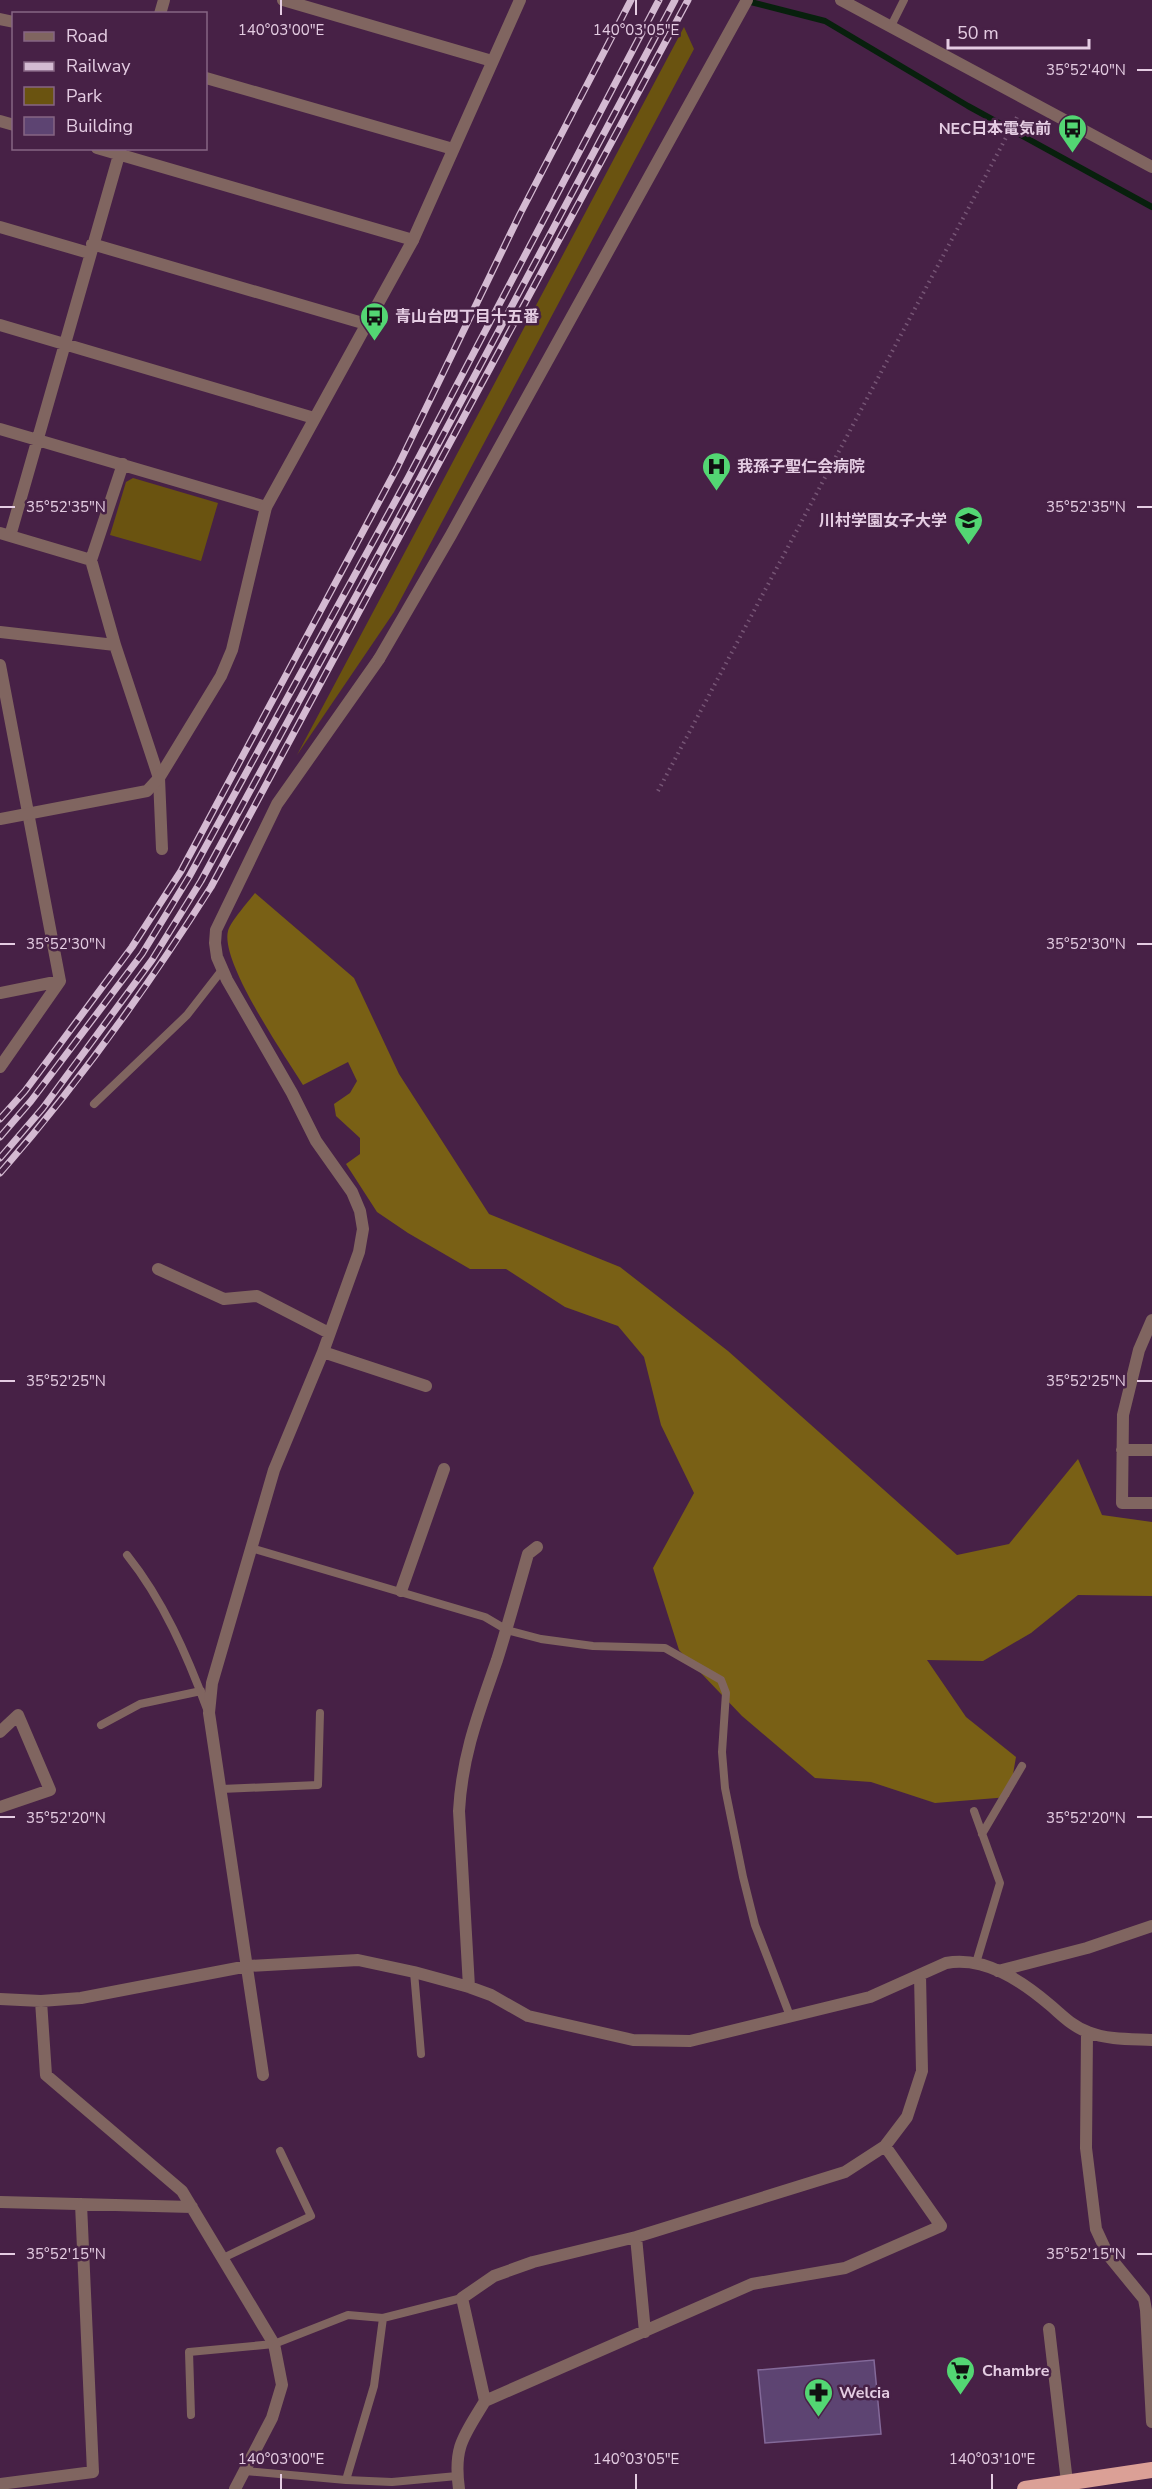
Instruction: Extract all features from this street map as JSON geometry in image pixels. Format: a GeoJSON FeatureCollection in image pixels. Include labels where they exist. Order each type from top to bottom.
{"type":"FeatureCollection","features":[{"type":"Feature","properties":{"kind":"highway"},"geometry":{"type":"LineString","coordinates":[[1025,2489],[1152,2469]]}},
{"type":"Feature","properties":{"kind":"street"},"geometry":{"type":"LineString","coordinates":[[283,0],[492,61]]}},
{"type":"Feature","properties":{"kind":"street"},"geometry":{"type":"LineString","coordinates":[[0,819],[147,791],[159,778],[221,676],[232,650],[266,507],[413,240],[520,0]]}},
{"type":"Feature","properties":{"kind":"street"},"geometry":{"type":"LineString","coordinates":[[263,2075],[209,1713],[212,1683],[274,1470],[322,1352],[359,1252],[363,1229],[360,1211],[352,1192],[316,1141],[292,1092],[222,970],[216,950],[216,930],[277,804],[379,659],[457,525],[747,0]]}},
{"type":"Feature","properties":{"kind":"street"},"geometry":{"type":"LineString","coordinates":[[842,0],[1152,167]]}},
{"type":"Feature","properties":{"kind":"street"},"geometry":{"type":"LineString","coordinates":[[207,78],[453,149]]}},
{"type":"Feature","properties":{"kind":"street"},"geometry":{"type":"LineString","coordinates":[[91,560],[5,534],[37,440],[120,152],[413,240]]}},
{"type":"Feature","properties":{"kind":"street"},"geometry":{"type":"LineString","coordinates":[[0,227],[91,249],[366,324]]}},
{"type":"Feature","properties":{"kind":"street"},"geometry":{"type":"LineString","coordinates":[[0,325],[314,418]]}},
{"type":"Feature","properties":{"kind":"street"},"geometry":{"type":"LineString","coordinates":[[0,429],[266,507]]}},
{"type":"Feature","properties":{"kind":"street"},"geometry":{"type":"LineString","coordinates":[[123,464],[91,560],[115,645],[159,778],[162,849]]}},
{"type":"Feature","properties":{"kind":"street"},"geometry":{"type":"LineString","coordinates":[[0,632],[115,645]]}},
{"type":"Feature","properties":{"kind":"street"},"geometry":{"type":"LineString","coordinates":[[0,665],[5,724],[28,814],[60,981],[0,1067]]}},
{"type":"Feature","properties":{"kind":"street"},"geometry":{"type":"LineString","coordinates":[[0,993],[60,981]]}},
{"type":"Feature","properties":{"kind":"street"},"geometry":{"type":"LineString","coordinates":[[158,1269],[224,1299],[257,1296],[329,1333]]}},
{"type":"Feature","properties":{"kind":"street"},"geometry":{"type":"LineString","coordinates":[[1152,1320],[1139,1350],[1123,1415],[1122,1503],[1152,1503]]}},
{"type":"Feature","properties":{"kind":"street"},"geometry":{"type":"LineString","coordinates":[[1139,1350],[1152,1350]]}},
{"type":"Feature","properties":{"kind":"street"},"geometry":{"type":"LineString","coordinates":[[322,1352],[426,1386]]}},
{"type":"Feature","properties":{"kind":"street"},"geometry":{"type":"LineString","coordinates":[[1122,1450],[1152,1450]]}},
{"type":"Feature","properties":{"kind":"street"},"geometry":{"type":"LineString","coordinates":[[401,1591],[444,1469]]}},
{"type":"Feature","properties":{"kind":"street"},"geometry":{"type":"LineString","coordinates":[[470,1987],[459,1811],[460,1784],[465,1755],[507,1630],[528,1554],[537,1547]]}},
{"type":"Feature","properties":{"kind":"street"},"geometry":{"type":"LineString","coordinates":[[0,1732],[18,1715],[50,1790],[0,1807]]}},
{"type":"Feature","properties":{"kind":"street"},"geometry":{"type":"LineString","coordinates":[[998,1971],[1087,1948],[1152,1926]]}},
{"type":"Feature","properties":{"kind":"street"},"geometry":{"type":"LineString","coordinates":[[0,1999],[41,2001],[81,1998],[248,1966],[358,1960],[470,1987],[491,1995],[528,2016],[633,2040],[690,2041],[870,1997],[946,1963],[960,1961],[976,1963],[1021,1983],[1074,2025],[1087,2032],[1108,2038],[1152,2040]]}},
{"type":"Feature","properties":{"kind":"street"},"geometry":{"type":"LineString","coordinates":[[485,2401],[462,2298],[494,2276],[533,2262],[636,2237],[846,2172],[885,2146],[908,2116],[922,2071],[920,1975]]}},
{"type":"Feature","properties":{"kind":"street"},"geometry":{"type":"LineString","coordinates":[[41,2001],[46,2075],[182,2191],[274,2344],[282,2385],[272,2418],[235,2489]]}},
{"type":"Feature","properties":{"kind":"street"},"geometry":{"type":"LineString","coordinates":[[1087,2032],[1086,2148],[1096,2229],[1108,2255],[1144,2299],[1152,2421]]}},
{"type":"Feature","properties":{"kind":"street"},"geometry":{"type":"LineString","coordinates":[[458,2483],[456,2460],[461,2441],[485,2401],[752,2284],[845,2268],[941,2226],[885,2146]]}},
{"type":"Feature","properties":{"kind":"street"},"geometry":{"type":"LineString","coordinates":[[0,2202],[192,2207]]}},
{"type":"Feature","properties":{"kind":"street"},"geometry":{"type":"LineString","coordinates":[[0,2484],[93,2472],[81,2204]]}},
{"type":"Feature","properties":{"kind":"street"},"geometry":{"type":"LineString","coordinates":[[636,2237],[645,2332]]}},
{"type":"Feature","properties":{"kind":"street"},"geometry":{"type":"LineString","coordinates":[[1049,2329],[1067,2482]]}},
{"type":"Feature","properties":{"kind":"lane"},"geometry":{"type":"LineString","coordinates":[[891,26],[904,0]]}},
{"type":"Feature","properties":{"kind":"lane"},"geometry":{"type":"LineString","coordinates":[[94,1104],[187,1015],[222,970]]}},
{"type":"Feature","properties":{"kind":"lane"},"geometry":{"type":"LineString","coordinates":[[251,1548],[485,1617],[507,1630],[541,1640],[593,1646],[664,1648],[721,1680],[726,1693],[722,1752],[725,1788],[743,1877],[755,1925],[790,2016]]}},
{"type":"Feature","properties":{"kind":"lane"},"geometry":{"type":"LineString","coordinates":[[127,1555],[148,1581],[193,1671],[209,1713]]}},
{"type":"Feature","properties":{"kind":"lane"},"geometry":{"type":"LineString","coordinates":[[101,1725],[140,1704],[201,1691]]}},
{"type":"Feature","properties":{"kind":"lane"},"geometry":{"type":"LineString","coordinates":[[221,1789],[318,1785],[320,1713]]}},
{"type":"Feature","properties":{"kind":"lane"},"geometry":{"type":"LineString","coordinates":[[982,1833],[1022,1766]]}},
{"type":"Feature","properties":{"kind":"lane"},"geometry":{"type":"LineString","coordinates":[[975,1811],[1000,1883],[976,1963]]}},
{"type":"Feature","properties":{"kind":"lane"},"geometry":{"type":"LineString","coordinates":[[414,1972],[421,2054]]}},
{"type":"Feature","properties":{"kind":"lane"},"geometry":{"type":"LineString","coordinates":[[223,2258],[311,2216],[279,2151]]}},
{"type":"Feature","properties":{"kind":"lane"},"geometry":{"type":"LineString","coordinates":[[191,2415],[189,2352],[274,2344],[348,2315],[383,2318],[462,2298]]}},
{"type":"Feature","properties":{"kind":"lane"},"geometry":{"type":"LineString","coordinates":[[346,2480],[375,2386],[383,2318]]}},
{"type":"Feature","properties":{"kind":"lane"},"geometry":{"type":"LineString","coordinates":[[245,2471],[346,2480],[458,2483]]}},
{"type":"Feature","properties":{"kind":"path"},"geometry":{"type":"LineString","coordinates":[[658,791],[1017,117]]}},
{"type":"Feature","properties":{"kind":"green space"},"geometry":{"type":"Polygon","coordinates":[[[684,27],[694,49],[394,612],[297,755],[684,27]]]}},
{"type":"Feature","properties":{"kind":"green space"},"geometry":{"type":"Polygon","coordinates":[[[133,478],[218,503],[201,561],[110,535],[126,482],[133,478]]]}},
{"type":"Feature","properties":{"kind":"shaded area"},"geometry":{"type":"Polygon","coordinates":[[[255,893],[354,978],[399,1074],[489,1214],[620,1267],[728,1351],[957,1555],[1009,1544],[1078,1459],[1102,1515],[1152,1522],[1152,1596],[1078,1595],[1031,1633],[983,1661],[927,1660],[966,1717],[1016,1757],[1009,1797],[935,1803],[871,1782],[815,1778],[742,1716],[679,1650],[653,1568],[694,1493],[661,1425],[644,1357],[618,1326],[565,1307],[506,1269],[470,1269],[377,1212],[346,1164],[360,1154],[360,1138],[336,1116],[334,1104],[350,1093],[357,1081],[348,1062],[303,1085],[269,1032],[243,986],[234,964],[228,945],[228,931],[255,893]]]}},
{"type":"Feature","properties":{"kind":"building"},"geometry":{"type":"Polygon","coordinates":[[[874,2360],[881,2434],[765,2443],[758,2370],[874,2360]]]}},
{"type":"Feature","properties":{"kind":"waterway"},"geometry":{"type":"LineString","coordinates":[[747,1],[825,21],[968,106],[1152,207]]}},
{"type":"Feature","properties":{"kind":"railway"},"geometry":{"type":"LineString","coordinates":[[0,1119],[25,1091],[132,947],[181,871],[397,468],[520,214],[631,0]]}},
{"type":"Feature","properties":{"kind":"railway"},"geometry":{"type":"LineString","coordinates":[[0,1137],[31,1101],[142,954],[189,877],[408,478],[659,0]]}},
{"type":"Feature","properties":{"kind":"railway"},"geometry":{"type":"LineString","coordinates":[[0,1158],[43,1108],[152,960],[201,881],[417,484],[675,0]]}},
{"type":"Feature","properties":{"kind":"railway"},"geometry":{"type":"LineString","coordinates":[[0,1173],[57,1105],[111,1034],[211,887],[688,0]]}},
{"type":"Feature","properties":{"kind":"place","name":"NEC日本電気前"},"geometry":{"type":"Point","coordinates":[1072,154]}},
{"type":"Feature","properties":{"kind":"place","name":"青山台四丁目十五番"},"geometry":{"type":"Point","coordinates":[374,342]}},
{"type":"Feature","properties":{"kind":"place","name":"我孫子聖仁会病院"},"geometry":{"type":"Point","coordinates":[716,492]}},
{"type":"Feature","properties":{"kind":"place","name":"川村学園女子大学"},"geometry":{"type":"Point","coordinates":[968,546]}},
{"type":"Feature","properties":{"kind":"place","name":"Chambre"},"geometry":{"type":"Point","coordinates":[961,2396]}},
{"type":"Feature","properties":{"kind":"place","name":"Welcia"},"geometry":{"type":"Point","coordinates":[818,2418]}}]}
